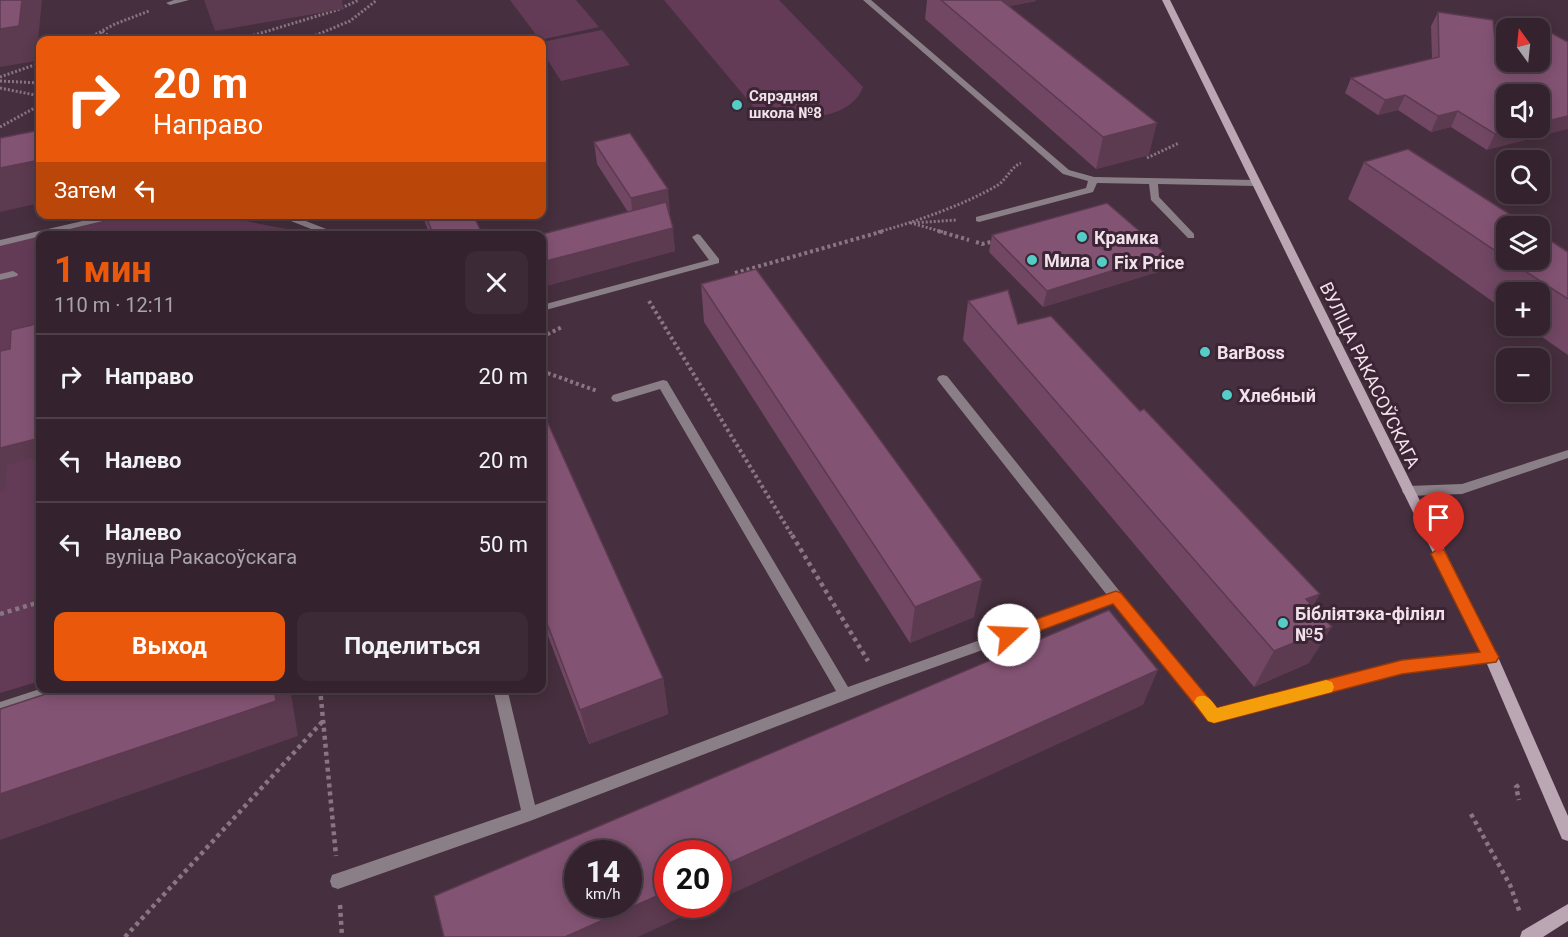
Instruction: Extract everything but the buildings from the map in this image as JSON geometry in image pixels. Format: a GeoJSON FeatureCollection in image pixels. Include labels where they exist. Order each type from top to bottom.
{"type":"FeatureCollection","features":[{"type":"Feature","properties":{"kind":"main road","name":"ВУЛІЦА РАКАСОЎСКАГА"},"geometry":{"type":"LineString","coordinates":[[1166,0],[1491,657],[1568,834]]}},
{"type":"Feature","properties":{"kind":"main road"},"geometry":{"type":"LineString","coordinates":[[1528,937],[1568,912]]}},
{"type":"Feature","properties":{"kind":"lane"},"geometry":{"type":"LineString","coordinates":[[170,3],[185,0]]}},
{"type":"Feature","properties":{"kind":"lane"},"geometry":{"type":"LineString","coordinates":[[867,0],[1066,172],[1093,180],[1255,183]]}},
{"type":"Feature","properties":{"kind":"lane"},"geometry":{"type":"LineString","coordinates":[[979,219],[1090,190],[1093,180]]}},
{"type":"Feature","properties":{"kind":"lane"},"geometry":{"type":"LineString","coordinates":[[1153,182],[1154,198],[1191,236]]}},
{"type":"Feature","properties":{"kind":"lane"},"geometry":{"type":"LineString","coordinates":[[53,231],[106,219]]}},
{"type":"Feature","properties":{"kind":"lane"},"geometry":{"type":"LineString","coordinates":[[291,219],[326,231]]}},
{"type":"Feature","properties":{"kind":"lane"},"geometry":{"type":"LineString","coordinates":[[0,243],[36,235]]}},
{"type":"Feature","properties":{"kind":"lane"},"geometry":{"type":"LineString","coordinates":[[546,307],[715,261],[697,237]]}},
{"type":"Feature","properties":{"kind":"lane"},"geometry":{"type":"LineString","coordinates":[[0,277],[14,274]]}},
{"type":"Feature","properties":{"kind":"lane"},"geometry":{"type":"LineString","coordinates":[[943,379],[1214,716],[1402,667],[1491,657]]}},
{"type":"Feature","properties":{"kind":"lane"},"geometry":{"type":"LineString","coordinates":[[617,398],[663,384],[845,694]]}},
{"type":"Feature","properties":{"kind":"lane"},"geometry":{"type":"LineString","coordinates":[[1408,491],[1462,489],[1568,454]]}},
{"type":"Feature","properties":{"kind":"lane"},"geometry":{"type":"LineString","coordinates":[[338,881],[530,814],[880,681],[1116,597]]}},
{"type":"Feature","properties":{"kind":"lane"},"geometry":{"type":"LineString","coordinates":[[0,708],[49,693]]}},
{"type":"Feature","properties":{"kind":"lane"},"geometry":{"type":"LineString","coordinates":[[501,693],[530,814]]}},
{"type":"Feature","properties":{"kind":"path"},"geometry":{"type":"LineString","coordinates":[[251,36],[337,10],[358,0]]}},
{"type":"Feature","properties":{"kind":"path"},"geometry":{"type":"LineString","coordinates":[[314,36],[350,21],[377,0]]}},
{"type":"Feature","properties":{"kind":"path"},"geometry":{"type":"LineString","coordinates":[[93,36],[170,3]]}},
{"type":"Feature","properties":{"kind":"path"},"geometry":{"type":"LineString","coordinates":[[98,36],[102,31]]}},
{"type":"Feature","properties":{"kind":"path"},"geometry":{"type":"LineString","coordinates":[[102,31],[109,36]]}},
{"type":"Feature","properties":{"kind":"path"},"geometry":{"type":"LineString","coordinates":[[0,79],[36,65]]}},
{"type":"Feature","properties":{"kind":"path"},"geometry":{"type":"LineString","coordinates":[[0,79],[36,83]]}},
{"type":"Feature","properties":{"kind":"path"},"geometry":{"type":"LineString","coordinates":[[0,88],[36,95]]}},
{"type":"Feature","properties":{"kind":"path"},"geometry":{"type":"LineString","coordinates":[[0,128],[36,107]]}},
{"type":"Feature","properties":{"kind":"path"},"geometry":{"type":"LineString","coordinates":[[727,275],[911,223],[1000,183],[1011,168],[1041,151]]}},
{"type":"Feature","properties":{"kind":"path"},"geometry":{"type":"LineString","coordinates":[[647,297],[880,681]]}},
{"type":"Feature","properties":{"kind":"path"},"geometry":{"type":"LineString","coordinates":[[546,335],[572,322]]}},
{"type":"Feature","properties":{"kind":"path"},"geometry":{"type":"LineString","coordinates":[[546,372],[617,398]]}},
{"type":"Feature","properties":{"kind":"path"},"geometry":{"type":"LineString","coordinates":[[0,614],[36,603]]}},
{"type":"Feature","properties":{"kind":"path"},"geometry":{"type":"LineString","coordinates":[[320,693],[342,937]]}},
{"type":"Feature","properties":{"kind":"path"},"geometry":{"type":"LineString","coordinates":[[125,937],[322,722]]}},
{"type":"Feature","properties":{"kind":"path"},"geometry":{"type":"LineString","coordinates":[[1471,814],[1510,885],[1528,937]]}},
{"type":"Feature","properties":{"kind":"shaded area"},"geometry":{"type":"Polygon","coordinates":[[[510,0],[576,0],[599,27],[546,39],[546,36],[537,36],[510,0]]]}},
{"type":"Feature","properties":{"kind":"shaded area"},"geometry":{"type":"Polygon","coordinates":[[[664,0],[779,0],[863,87],[856,99],[845,107],[816,117],[784,117],[757,111],[664,0]]]}},
{"type":"Feature","properties":{"kind":"shaded area"},"geometry":{"type":"Polygon","coordinates":[[[602,30],[630,65],[561,81],[546,57],[546,41],[602,30]]]}},
{"type":"Feature","properties":{"kind":"shaded area"},"geometry":{"type":"Polygon","coordinates":[[[113,219],[235,219],[297,231],[63,231],[113,219]]]}},
{"type":"Feature","properties":{"kind":"shaded area"},"geometry":{"type":"Polygon","coordinates":[[[36,237],[36,682],[0,693],[0,245],[36,237]]]}},
{"type":"Feature","properties":{"kind":"slow traffic"},"geometry":{"type":"LineString","coordinates":[[1203,702],[1214,716],[1326,687]]}},
{"type":"Feature","properties":{"kind":"place","name":"Сярэдняя школа №8"},"geometry":{"type":"Point","coordinates":[737,105]}},
{"type":"Feature","properties":{"kind":"place","name":"Крамка"},"geometry":{"type":"Point","coordinates":[1082,237]}},
{"type":"Feature","properties":{"kind":"place","name":"Мила"},"geometry":{"type":"Point","coordinates":[1032,260]}},
{"type":"Feature","properties":{"kind":"place","name":"Fix Price"},"geometry":{"type":"Point","coordinates":[1102,262]}},
{"type":"Feature","properties":{"kind":"place","name":"BarBoss"},"geometry":{"type":"Point","coordinates":[1205,352]}},
{"type":"Feature","properties":{"kind":"place","name":"Хлебный"},"geometry":{"type":"Point","coordinates":[1227,395]}},
{"type":"Feature","properties":{"kind":"place","name":"Бібліятэка-філіял №5"},"geometry":{"type":"Point","coordinates":[1283,623]}},
{"type":"Feature","properties":{"kind":"route"},"geometry":{"type":"LineString","coordinates":[[1009,635],[1116,597],[1214,716],[1402,667],[1491,657],[1439,554]]}}]}
